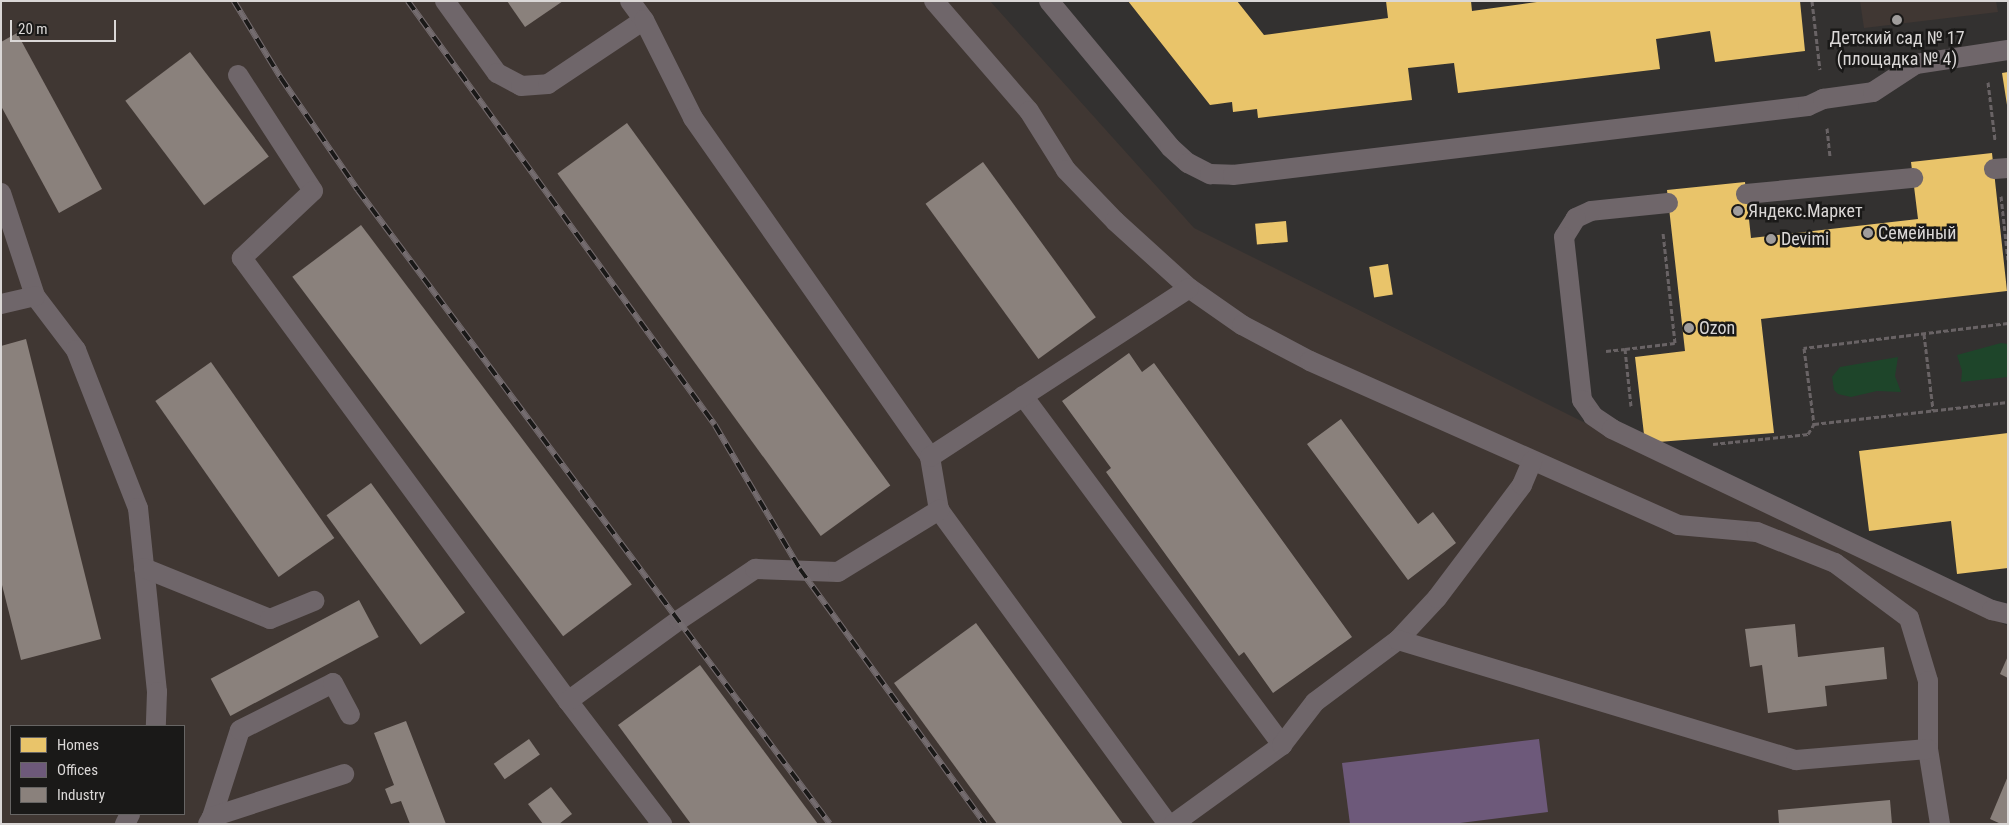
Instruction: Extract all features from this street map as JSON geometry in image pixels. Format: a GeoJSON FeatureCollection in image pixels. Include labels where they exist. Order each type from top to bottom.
{"type":"FeatureCollection","features":[{"type":"Feature","properties":{"kind":"lane"},"geometry":{"type":"LineString","coordinates":[[445,1],[497,73],[521,86],[548,84],[644,20]]}},
{"type":"Feature","properties":{"kind":"lane"},"geometry":{"type":"LineString","coordinates":[[630,1],[644,20],[693,118],[930,457],[939,510],[1168,824]]}},
{"type":"Feature","properties":{"kind":"lane"},"geometry":{"type":"LineString","coordinates":[[934,1],[1029,111],[1066,170],[1115,221],[1189,288],[1242,325],[1310,361],[1678,525],[1757,532],[1836,563],[1909,618],[1928,681],[1928,749],[1940,824]]}},
{"type":"Feature","properties":{"kind":"lane"},"geometry":{"type":"LineString","coordinates":[[1049,1],[1170,147],[1188,164],[1210,174],[1233,176],[1808,106],[1823,99],[1873,92],[1916,64],[1984,56],[2008,50]]}},
{"type":"Feature","properties":{"kind":"lane"},"geometry":{"type":"LineString","coordinates":[[238,74],[313,191],[242,258],[568,701],[662,824]]}},
{"type":"Feature","properties":{"kind":"lane"},"geometry":{"type":"LineString","coordinates":[[1746,194],[1913,178]]}},
{"type":"Feature","properties":{"kind":"lane"},"geometry":{"type":"LineString","coordinates":[[1,193],[36,296],[76,350],[138,508],[157,692],[156,725]]}},
{"type":"Feature","properties":{"kind":"lane"},"geometry":{"type":"LineString","coordinates":[[1664,203],[1591,211],[1576,218],[1564,237],[1582,400],[1593,416],[1612,430],[1992,610],[2008,614]]}},
{"type":"Feature","properties":{"kind":"lane"},"geometry":{"type":"LineString","coordinates":[[930,457],[1189,288]]}},
{"type":"Feature","properties":{"kind":"lane"},"geometry":{"type":"LineString","coordinates":[[1,304],[36,296]]}},
{"type":"Feature","properties":{"kind":"lane"},"geometry":{"type":"LineString","coordinates":[[1023,396],[1282,745]]}},
{"type":"Feature","properties":{"kind":"lane"},"geometry":{"type":"LineString","coordinates":[[1173,824],[1282,745],[1315,702],[1398,640],[1438,598],[1522,485],[1532,461]]}},
{"type":"Feature","properties":{"kind":"lane"},"geometry":{"type":"LineString","coordinates":[[568,701],[679,620],[755,569],[838,572],[939,510]]}},
{"type":"Feature","properties":{"kind":"lane"},"geometry":{"type":"LineString","coordinates":[[144,568],[270,619],[314,601]]}},
{"type":"Feature","properties":{"kind":"lane"},"geometry":{"type":"LineString","coordinates":[[1398,640],[1796,760],[1928,749]]}},
{"type":"Feature","properties":{"kind":"lane"},"geometry":{"type":"LineString","coordinates":[[210,820],[240,730],[333,684],[350,715]]}},
{"type":"Feature","properties":{"kind":"lane"},"geometry":{"type":"LineString","coordinates":[[210,820],[344,774]]}},
{"type":"Feature","properties":{"kind":"path"},"geometry":{"type":"LineString","coordinates":[[1812,1],[1817,50]]}},
{"type":"Feature","properties":{"kind":"path"},"geometry":{"type":"LineString","coordinates":[[1984,56],[2000,169]]}},
{"type":"Feature","properties":{"kind":"path"},"geometry":{"type":"LineString","coordinates":[[1823,99],[1831,166],[1850,165],[1851,185]]}},
{"type":"Feature","properties":{"kind":"path"},"geometry":{"type":"LineString","coordinates":[[1632,415],[1625,349],[1676,343],[1664,203]]}},
{"type":"Feature","properties":{"kind":"path"},"geometry":{"type":"LineString","coordinates":[[2004,225],[2008,260]]}},
{"type":"Feature","properties":{"kind":"path"},"geometry":{"type":"LineString","coordinates":[[1763,439],[1808,434],[1814,424],[1804,348],[2008,323]]}},
{"type":"Feature","properties":{"kind":"path"},"geometry":{"type":"LineString","coordinates":[[1924,334],[1934,410]]}},
{"type":"Feature","properties":{"kind":"path"},"geometry":{"type":"LineString","coordinates":[[1814,424],[2008,402]]}},
{"type":"Feature","properties":{"kind":"shaded area"},"geometry":{"type":"Polygon","coordinates":[[[1,1],[990,1],[1194,228],[1732,496],[2008,626],[2008,824],[1,824],[1,1]]]}},
{"type":"Feature","properties":{"kind":"shaded area","name":"Детский сад № 17 (площадка № 4)"},"geometry":{"type":"Polygon","coordinates":[[[1860,1],[1996,1],[1998,12],[1864,28],[1860,1]]]}},
{"type":"Feature","properties":{"kind":"green space"},"geometry":{"type":"Polygon","coordinates":[[[2001,343],[2008,344],[2008,377],[1961,382],[1962,371],[1957,355],[2001,343]]]}},
{"type":"Feature","properties":{"kind":"green space"},"geometry":{"type":"Polygon","coordinates":[[[1898,357],[1895,376],[1901,392],[1877,391],[1851,397],[1838,394],[1834,390],[1832,377],[1840,367],[1898,357]]]}},
{"type":"Feature","properties":{"kind":"building: Homes"},"geometry":{"type":"Polygon","coordinates":[[[1128,1],[1237,1],[1264,35],[1388,18],[1386,1],[1471,1],[1472,11],[1544,1],[1800,1],[1805,51],[1715,62],[1710,31],[1656,39],[1660,69],[1458,93],[1454,63],[1408,68],[1412,100],[1258,118],[1257,109],[1233,112],[1232,102],[1210,105],[1128,1]]]}},
{"type":"Feature","properties":{"kind":"building: Homes"},"geometry":{"type":"Polygon","coordinates":[[[2008,72],[2008,105],[2007,105],[2002,73],[2008,72]]]}},
{"type":"Feature","properties":{"kind":"building: Homes"},"geometry":{"type":"Polygon","coordinates":[[[1992,153],[2007,291],[1761,319],[1774,433],[1645,443],[1635,357],[1685,351],[1667,190],[1745,182],[1751,238],[1918,219],[1911,162],[1992,153]]]}},
{"type":"Feature","properties":{"kind":"building: Homes"},"geometry":{"type":"Polygon","coordinates":[[[1286,221],[1288,242],[1257,245],[1255,224],[1286,221]]]}},
{"type":"Feature","properties":{"kind":"building: Homes"},"geometry":{"type":"Polygon","coordinates":[[[1388,264],[1393,295],[1374,298],[1369,267],[1388,264]]]}},
{"type":"Feature","properties":{"kind":"building: Homes"},"geometry":{"type":"Polygon","coordinates":[[[2008,433],[2008,568],[1957,574],[1951,521],[1869,531],[1859,451],[2008,433]]]}},
{"type":"Feature","properties":{"kind":"building: Offices"},"geometry":{"type":"Polygon","coordinates":[[[1539,739],[1548,812],[1452,824],[1350,824],[1342,763],[1539,739]]]}},
{"type":"Feature","properties":{"kind":"building: Industry"},"geometry":{"type":"Polygon","coordinates":[[[507,1],[563,1],[525,27],[507,1]]]}},
{"type":"Feature","properties":{"kind":"building: Industry"},"geometry":{"type":"Polygon","coordinates":[[[17,33],[102,189],[59,213],[1,106],[1,42],[17,33]]]}},
{"type":"Feature","properties":{"kind":"building: Industry"},"geometry":{"type":"Polygon","coordinates":[[[190,52],[269,157],[204,205],[125,101],[190,52]]]}},
{"type":"Feature","properties":{"kind":"building: Industry"},"geometry":{"type":"Polygon","coordinates":[[[627,123],[890,485],[821,536],[557,174],[627,123]]]}},
{"type":"Feature","properties":{"kind":"building: Industry"},"geometry":{"type":"Polygon","coordinates":[[[983,162],[1096,317],[1038,359],[926,204],[983,162]]]}},
{"type":"Feature","properties":{"kind":"building: Industry"},"geometry":{"type":"Polygon","coordinates":[[[361,225],[632,584],[563,636],[292,277],[361,225]]]}},
{"type":"Feature","properties":{"kind":"building: Industry"},"geometry":{"type":"Polygon","coordinates":[[[26,339],[101,639],[21,660],[1,581],[1,346],[26,339]]]}},
{"type":"Feature","properties":{"kind":"building: Industry"},"geometry":{"type":"Polygon","coordinates":[[[1129,353],[1142,372],[1154,363],[1352,637],[1273,693],[1244,652],[1239,656],[1106,472],[1111,468],[1062,401],[1129,353]]]}},
{"type":"Feature","properties":{"kind":"building: Industry"},"geometry":{"type":"Polygon","coordinates":[[[211,362],[334,538],[279,577],[155,401],[211,362]]]}},
{"type":"Feature","properties":{"kind":"building: Industry"},"geometry":{"type":"Polygon","coordinates":[[[1341,419],[1418,524],[1433,512],[1456,543],[1408,580],[1307,444],[1341,419]]]}},
{"type":"Feature","properties":{"kind":"building: Industry"},"geometry":{"type":"Polygon","coordinates":[[[371,483],[465,612],[421,645],[327,515],[371,483]]]}},
{"type":"Feature","properties":{"kind":"building: Industry"},"geometry":{"type":"Polygon","coordinates":[[[359,600],[379,637],[230,716],[211,679],[359,600]]]}},
{"type":"Feature","properties":{"kind":"building: Industry"},"geometry":{"type":"Polygon","coordinates":[[[976,623],[1123,824],[997,824],[894,683],[976,623]]]}},
{"type":"Feature","properties":{"kind":"building: Industry"},"geometry":{"type":"Polygon","coordinates":[[[1795,624],[1798,657],[1884,647],[1887,679],[1825,686],[1827,706],[1768,713],[1762,665],[1750,667],[1745,629],[1795,624]]]}},
{"type":"Feature","properties":{"kind":"building: Industry"},"geometry":{"type":"Polygon","coordinates":[[[2008,656],[2008,678],[2000,674],[2008,656]]]}},
{"type":"Feature","properties":{"kind":"building: Industry"},"geometry":{"type":"Polygon","coordinates":[[[700,665],[818,824],[691,824],[618,725],[700,665]]]}},
{"type":"Feature","properties":{"kind":"building: Industry"},"geometry":{"type":"Polygon","coordinates":[[[406,721],[446,824],[410,824],[401,801],[391,804],[385,789],[394,785],[374,733],[406,721]]]}},
{"type":"Feature","properties":{"kind":"building: Industry"},"geometry":{"type":"Polygon","coordinates":[[[529,739],[540,755],[505,779],[494,764],[529,739]]]}},
{"type":"Feature","properties":{"kind":"building: Industry"},"geometry":{"type":"Polygon","coordinates":[[[2008,776],[2008,824],[2001,824],[1990,819],[2008,776]]]}},
{"type":"Feature","properties":{"kind":"building: Industry"},"geometry":{"type":"Polygon","coordinates":[[[551,787],[572,814],[559,824],[543,824],[528,804],[551,787]]]}},
{"type":"Feature","properties":{"kind":"building: Industry"},"geometry":{"type":"Polygon","coordinates":[[[1890,800],[1892,824],[1779,824],[1778,810],[1890,800]]]}},
{"type":"Feature","properties":{"kind":"railway"},"geometry":{"type":"LineString","coordinates":[[234,1],[281,78],[358,190],[830,824]]}},
{"type":"Feature","properties":{"kind":"railway"},"geometry":{"type":"LineString","coordinates":[[408,1],[715,425],[800,569],[985,824]]}},
{"type":"Feature","properties":{"kind":"place","name":"Детский сад № 17 (площадка № 4)"},"geometry":{"type":"Point","coordinates":[1897,20]}},
{"type":"Feature","properties":{"kind":"place","name":"Яндекс.Маркет"},"geometry":{"type":"Point","coordinates":[1738,211]}},
{"type":"Feature","properties":{"kind":"place","name":"Семейный"},"geometry":{"type":"Point","coordinates":[1868,233]}},
{"type":"Feature","properties":{"kind":"place","name":"Devimi"},"geometry":{"type":"Point","coordinates":[1771,239]}},
{"type":"Feature","properties":{"kind":"place","name":"Ozon"},"geometry":{"type":"Point","coordinates":[1689,328]}}]}
